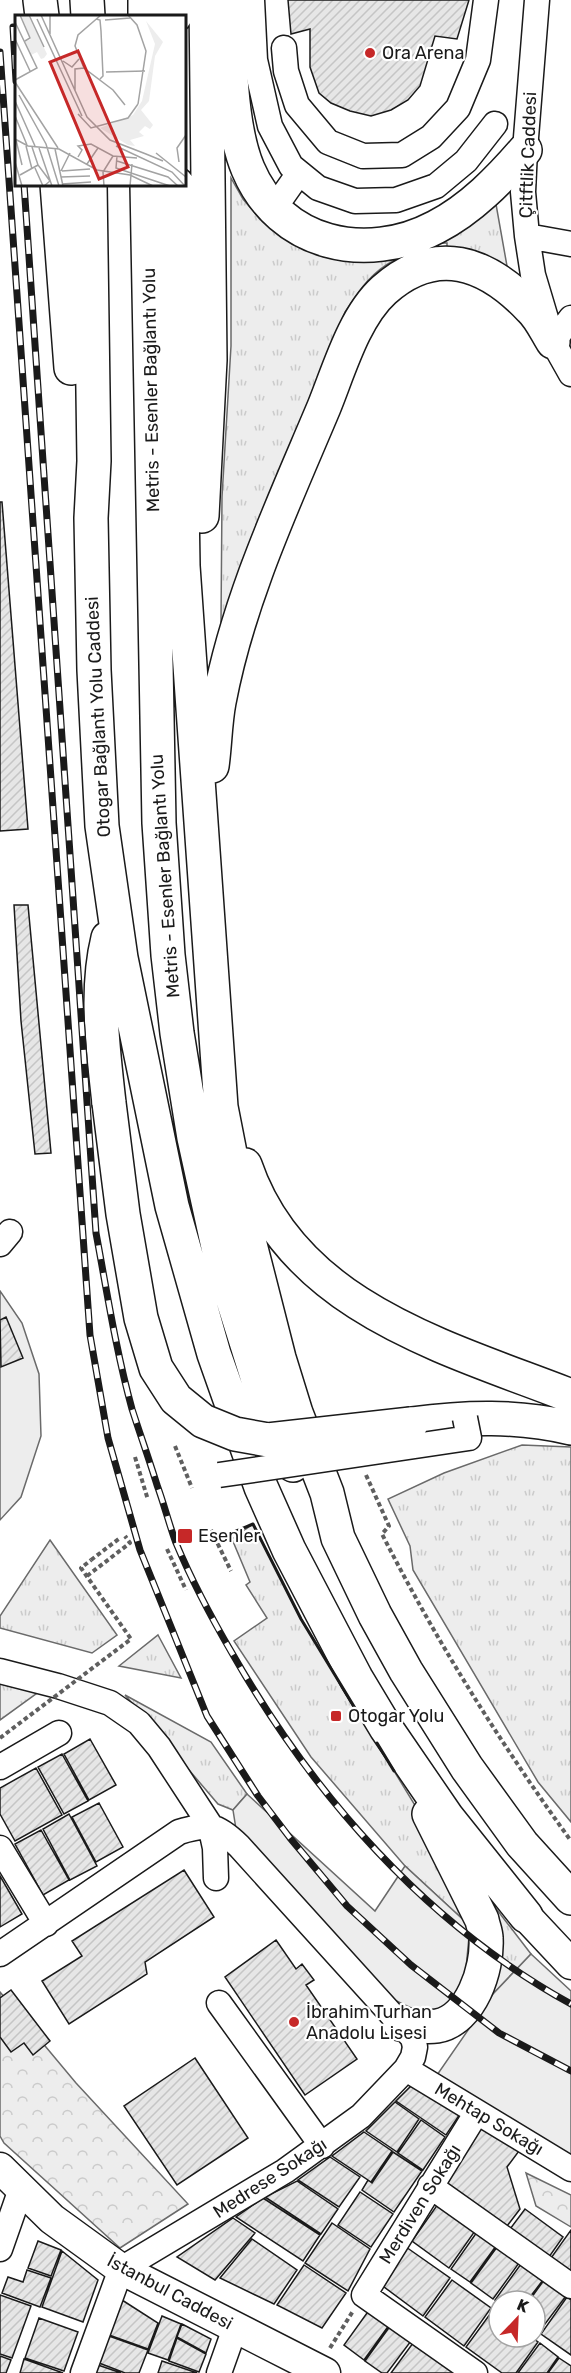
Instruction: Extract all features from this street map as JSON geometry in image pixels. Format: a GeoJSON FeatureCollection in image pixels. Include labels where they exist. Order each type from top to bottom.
{"type":"FeatureCollection","features":[{"type":"Feature","properties":{"kind":"highway"},"geometry":{"type":"LineString","coordinates":[[40,0],[42,15]]}},
{"type":"Feature","properties":{"kind":"highway"},"geometry":{"type":"LineString","coordinates":[[87,0],[88,15]]}},
{"type":"Feature","properties":{"kind":"highway"},"geometry":{"type":"LineString","coordinates":[[174,0],[175,15]]}},
{"type":"Feature","properties":{"kind":"highway"},"geometry":{"type":"LineString","coordinates":[[196,757],[202,659],[201,566],[210,360],[206,0]]}},
{"type":"Feature","properties":{"kind":"highway"},"geometry":{"type":"LineString","coordinates":[[228,0],[233,100],[247,167],[256,187],[273,210],[290,224],[314,236],[336,243],[363,246],[385,244],[435,228],[455,216],[506,172],[525,150]]}},
{"type":"Feature","properties":{"kind":"highway"},"geometry":{"type":"LineString","coordinates":[[57,186],[69,320],[77,466],[91,518]]}},
{"type":"Feature","properties":{"kind":"highway"},"geometry":{"type":"LineString","coordinates":[[90,186],[94,451],[91,518]]}},
{"type":"Feature","properties":{"kind":"highway","name":"Metris - Esenler Bağlantı Yolu"},"geometry":{"type":"LineString","coordinates":[[147,186],[159,824],[168,955],[177,1033],[194,1138],[222,1265],[266,1405],[297,1470],[338,1538]]}},
{"type":"Feature","properties":{"kind":"highway"},"geometry":{"type":"LineString","coordinates":[[177,186],[183,566],[221,1107],[241,1209],[279,1358],[296,1413],[327,1494],[338,1538],[401,1662],[467,1768],[522,1844],[571,1898]]}},
{"type":"Feature","properties":{"kind":"highway"},"geometry":{"type":"LineString","coordinates":[[202,860],[219,703],[240,620],[293,479],[357,327],[367,311],[382,291],[404,275],[429,263],[458,264],[482,271],[562,330]]}},
{"type":"Feature","properties":{"kind":"highway","name":"Otogar Bağlantı Yolu Caddesi"},"geometry":{"type":"LineString","coordinates":[[91,518],[94,670],[102,826],[114,916],[141,1062],[172,1206],[214,1354],[261,1487],[289,1550],[356,1678],[405,1757]]}},
{"type":"Feature","properties":{"kind":"highway"},"geometry":{"type":"LineString","coordinates":[[114,916],[103,960],[102,995],[104,1056],[123,1214],[141,1318],[156,1368],[176,1399],[203,1421],[235,1434],[268,1440],[465,1418],[525,1419],[571,1428]]}},
{"type":"Feature","properties":{"kind":"highway"},"geometry":{"type":"LineString","coordinates":[[219,1069],[234,1131],[249,1177],[268,1214],[302,1260],[347,1296],[399,1326],[463,1354],[571,1396]]}},
{"type":"Feature","properties":{"kind":"highway"},"geometry":{"type":"LineString","coordinates":[[405,1757],[447,1817],[526,1916]]}},
{"type":"Feature","properties":{"kind":"highway"},"geometry":{"type":"LineString","coordinates":[[400,2024],[439,2025],[459,2014],[474,1993],[480,1977],[486,1938],[482,1920],[418,1791],[405,1757]]}},
{"type":"Feature","properties":{"kind":"main road"},"geometry":{"type":"LineString","coordinates":[[526,1916],[571,1964]]}},
{"type":"Feature","properties":{"kind":"main road","name":"İstanbul Caddesi"},"geometry":{"type":"LineString","coordinates":[[0,2168],[52,2219],[121,2269],[321,2371]]}},
{"type":"Feature","properties":{"kind":"street"},"geometry":{"type":"LineString","coordinates":[[252,0],[255,60],[270,126],[291,166],[318,188],[355,201],[396,200],[436,186],[466,161],[495,124]]}},
{"type":"Feature","properties":{"kind":"street"},"geometry":{"type":"LineString","coordinates":[[284,48],[286,71],[297,105],[328,142],[363,156],[402,155],[431,137],[458,108],[478,60],[486,0]]}},
{"type":"Feature","properties":{"kind":"street","name":"Çitftlik Caddesi"},"geometry":{"type":"LineString","coordinates":[[538,0],[523,192],[533,275],[562,330],[571,374]]}},
{"type":"Feature","properties":{"kind":"street"},"geometry":{"type":"LineString","coordinates":[[273,210],[299,173]]}},
{"type":"Feature","properties":{"kind":"street"},"geometry":{"type":"LineString","coordinates":[[527,236],[571,244]]}},
{"type":"Feature","properties":{"kind":"street"},"geometry":{"type":"LineString","coordinates":[[219,1475],[469,1438],[465,1418]]}},
{"type":"Feature","properties":{"kind":"street"},"geometry":{"type":"LineString","coordinates":[[0,1671],[94,1697],[110,1703],[139,1723],[159,1747],[210,1825],[215,1848],[216,1878]]}},
{"type":"Feature","properties":{"kind":"street"},"geometry":{"type":"LineString","coordinates":[[0,1767],[59,1733]]}},
{"type":"Feature","properties":{"kind":"street"},"geometry":{"type":"LineString","coordinates":[[0,1954],[179,1832],[210,1825],[226,1833],[239,1846],[413,2038],[415,2047],[413,2057],[406,2069]]}},
{"type":"Feature","properties":{"kind":"street"},"geometry":{"type":"LineString","coordinates":[[0,1848],[46,1924]]}},
{"type":"Feature","properties":{"kind":"street"},"geometry":{"type":"LineString","coordinates":[[219,2003],[322,2146]]}},
{"type":"Feature","properties":{"kind":"street","name":"Medrese Sokağı"},"geometry":{"type":"LineString","coordinates":[[121,2269],[221,2211],[322,2146],[361,2116],[406,2069]]}},
{"type":"Feature","properties":{"kind":"street","name":"Mehtap Sokağı"},"geometry":{"type":"LineString","coordinates":[[406,2069],[571,2169]]}},
{"type":"Feature","properties":{"kind":"street","name":"Merdiven Sokağı"},"geometry":{"type":"LineString","coordinates":[[364,2295],[477,2112]]}},
{"type":"Feature","properties":{"kind":"street"},"geometry":{"type":"LineString","coordinates":[[430,2186],[571,2286]]}},
{"type":"Feature","properties":{"kind":"street"},"geometry":{"type":"LineString","coordinates":[[0,2249],[21,2190]]}},
{"type":"Feature","properties":{"kind":"street"},"geometry":{"type":"LineString","coordinates":[[83,2373],[121,2269]]}},
{"type":"Feature","properties":{"kind":"street"},"geometry":{"type":"LineString","coordinates":[[364,2295],[475,2373]]}},
{"type":"Feature","properties":{"kind":"street"},"geometry":{"type":"LineString","coordinates":[[219,2373],[235,2328]]}},
{"type":"Feature","properties":{"kind":"path"},"geometry":{"type":"LineString","coordinates":[[175,1446],[192,1488]]}},
{"type":"Feature","properties":{"kind":"path"},"geometry":{"type":"LineString","coordinates":[[357,1455],[389,1526],[382,1534],[432,1628],[514,1762],[571,1841]]}},
{"type":"Feature","properties":{"kind":"path"},"geometry":{"type":"LineString","coordinates":[[135,1457],[148,1500]]}},
{"type":"Feature","properties":{"kind":"path"},"geometry":{"type":"LineString","coordinates":[[211,1530],[231,1571]]}},
{"type":"Feature","properties":{"kind":"path"},"geometry":{"type":"LineString","coordinates":[[87,1576],[130,1543],[125,1536]]}},
{"type":"Feature","properties":{"kind":"path"},"geometry":{"type":"LineString","coordinates":[[0,1738],[130,1639],[81,1568],[120,1538]]}},
{"type":"Feature","properties":{"kind":"path"},"geometry":{"type":"LineString","coordinates":[[167,1549],[186,1590]]}},
{"type":"Feature","properties":{"kind":"path"},"geometry":{"type":"LineString","coordinates":[[321,2371],[364,2295]]}},
{"type":"Feature","properties":{"kind":"green space"},"geometry":{"type":"Polygon","coordinates":[[[231,178],[243,199],[259,218],[281,235],[393,254],[395,260],[372,276],[345,312],[247,550],[234,591],[229,621],[221,622],[222,497],[231,346],[231,178]]]}},
{"type":"Feature","properties":{"kind":"green space"},"geometry":{"type":"Polygon","coordinates":[[[494,193],[507,266],[505,268],[478,253],[447,247],[447,243],[442,243],[440,235],[494,193]]]}},
{"type":"Feature","properties":{"kind":"green space"},"geometry":{"type":"Polygon","coordinates":[[[522,1445],[571,1447],[571,1822],[538,1782],[413,1570],[410,1546],[388,1499],[444,1473],[522,1445]]]}},
{"type":"Feature","properties":{"kind":"green space"},"geometry":{"type":"Polygon","coordinates":[[[253,1524],[301,1619],[424,1820],[470,1926],[405,1866],[311,1757],[234,1641],[267,1618],[246,1585],[250,1582],[232,1539],[253,1524]]]}},
{"type":"Feature","properties":{"kind":"green space"},"geometry":{"type":"Polygon","coordinates":[[[50,1540],[117,1635],[92,1653],[0,1628],[0,1616],[50,1540]]]}},
{"type":"Feature","properties":{"kind":"green space"},"geometry":{"type":"Polygon","coordinates":[[[158,1635],[181,1678],[119,1666],[158,1635]]]}},
{"type":"Feature","properties":{"kind":"green space"},"geometry":{"type":"Polygon","coordinates":[[[0,1678],[44,1688],[0,1720],[0,1678]]]}},
{"type":"Feature","properties":{"kind":"green space"},"geometry":{"type":"Polygon","coordinates":[[[125,1695],[211,1742],[247,1794],[233,1810],[218,1804],[125,1695]]]}},
{"type":"Feature","properties":{"kind":"green space"},"geometry":{"type":"Polygon","coordinates":[[[468,1872],[531,1954],[493,1994],[499,1966],[468,1872]]]}},
{"type":"Feature","properties":{"kind":"green space"},"geometry":{"type":"Polygon","coordinates":[[[0,1992],[76,2083],[188,2204],[120,2248],[4,2143],[0,2136],[0,1992]]]}},
{"type":"Feature","properties":{"kind":"green space"},"geometry":{"type":"Polygon","coordinates":[[[526,2173],[571,2195],[571,2227],[536,2206],[526,2173]]]}},
{"type":"Feature","properties":{"kind":"shaded area"},"geometry":{"type":"Polygon","coordinates":[[[0,1291],[22,1323],[39,1374],[41,1436],[21,1497],[0,1520],[0,1291]]]}},
{"type":"Feature","properties":{"kind":"shaded area"},"geometry":{"type":"Polygon","coordinates":[[[247,1794],[375,1911],[405,1866],[470,1926],[465,1979],[447,2006],[426,2015],[388,1997],[236,1829],[233,1810],[247,1794]]]}},
{"type":"Feature","properties":{"kind":"shaded area"},"geometry":{"type":"Polygon","coordinates":[[[531,1954],[571,1991],[571,2156],[437,2075],[493,1994],[531,1954]]]}},
{"type":"Feature","properties":{"kind":"building","name":"Ora Arena"},"geometry":{"type":"Polygon","coordinates":[[[288,0],[469,0],[457,39],[435,36],[420,86],[408,100],[391,110],[371,116],[331,103],[319,93],[310,67],[310,29],[291,34],[288,0]]]}},
{"type":"Feature","properties":{"kind":"building"},"geometry":{"type":"Polygon","coordinates":[[[0,502],[2,502],[28,829],[0,831],[0,502]]]}},
{"type":"Feature","properties":{"kind":"building"},"geometry":{"type":"Polygon","coordinates":[[[14,905],[28,905],[51,1153],[35,1154],[21,1021],[14,905]]]}},
{"type":"Feature","properties":{"kind":"building"},"geometry":{"type":"Polygon","coordinates":[[[6,1317],[23,1358],[1,1367],[0,1320],[6,1317]]]}},
{"type":"Feature","properties":{"kind":"building"},"geometry":{"type":"Polygon","coordinates":[[[90,1739],[116,1785],[89,1800],[64,1754],[90,1739]]]}},
{"type":"Feature","properties":{"kind":"building"},"geometry":{"type":"Polygon","coordinates":[[[62,1754],[88,1801],[64,1814],[38,1767],[62,1754]]]}},
{"type":"Feature","properties":{"kind":"building"},"geometry":{"type":"Polygon","coordinates":[[[36,1768],[62,1815],[15,1841],[0,1814],[0,1788],[36,1768]]]}},
{"type":"Feature","properties":{"kind":"building"},"geometry":{"type":"Polygon","coordinates":[[[99,1803],[123,1847],[96,1862],[72,1817],[99,1803]]]}},
{"type":"Feature","properties":{"kind":"building"},"geometry":{"type":"Polygon","coordinates":[[[69,1814],[97,1866],[70,1880],[43,1829],[69,1814]]]}},
{"type":"Feature","properties":{"kind":"building"},"geometry":{"type":"Polygon","coordinates":[[[41,1830],[69,1880],[43,1895],[15,1844],[41,1830]]]}},
{"type":"Feature","properties":{"kind":"building"},"geometry":{"type":"Polygon","coordinates":[[[184,1870],[214,1917],[145,1962],[147,1974],[69,2024],[42,1981],[82,1956],[72,1941],[184,1870]]]}},
{"type":"Feature","properties":{"kind":"building"},"geometry":{"type":"Polygon","coordinates":[[[0,1876],[22,1914],[0,1927],[0,1876]]]}},
{"type":"Feature","properties":{"kind":"building","name":"İbrahim Turhan Anadolu Lisesi"},"geometry":{"type":"Polygon","coordinates":[[[276,1940],[296,1969],[302,1964],[314,1980],[306,1985],[357,2059],[305,2095],[225,1977],[276,1940]]]}},
{"type":"Feature","properties":{"kind":"building"},"geometry":{"type":"Polygon","coordinates":[[[11,1990],[50,2041],[33,2055],[24,2043],[11,2052],[0,2037],[0,1998],[11,1990]]]}},
{"type":"Feature","properties":{"kind":"building"},"geometry":{"type":"Polygon","coordinates":[[[195,2058],[248,2138],[177,2185],[124,2106],[195,2058]]]}},
{"type":"Feature","properties":{"kind":"building"},"geometry":{"type":"Polygon","coordinates":[[[420,2077],[464,2108],[446,2135],[396,2101],[420,2077]]]}},
{"type":"Feature","properties":{"kind":"building"},"geometry":{"type":"Polygon","coordinates":[[[395,2102],[419,2119],[397,2152],[366,2131],[395,2102]]]}},
{"type":"Feature","properties":{"kind":"building"},"geometry":{"type":"Polygon","coordinates":[[[421,2120],[445,2137],[423,2170],[398,2153],[421,2120]]]}},
{"type":"Feature","properties":{"kind":"building"},"geometry":{"type":"Polygon","coordinates":[[[480,2124],[519,2151],[507,2167],[520,2209],[507,2226],[445,2182],[480,2124]]]}},
{"type":"Feature","properties":{"kind":"building"},"geometry":{"type":"Polygon","coordinates":[[[364,2132],[392,2151],[371,2182],[332,2156],[364,2132]]]}},
{"type":"Feature","properties":{"kind":"building"},"geometry":{"type":"Polygon","coordinates":[[[393,2152],[422,2171],[394,2212],[362,2190],[368,2180],[372,2183],[393,2152]]]}},
{"type":"Feature","properties":{"kind":"building"},"geometry":{"type":"Polygon","coordinates":[[[330,2157],[360,2177],[339,2207],[298,2180],[330,2157]]]}},
{"type":"Feature","properties":{"kind":"building"},"geometry":{"type":"Polygon","coordinates":[[[297,2181],[338,2209],[321,2234],[265,2197],[297,2181]]]}},
{"type":"Feature","properties":{"kind":"building"},"geometry":{"type":"Polygon","coordinates":[[[360,2192],[393,2214],[371,2247],[338,2225],[360,2192]]]}},
{"type":"Feature","properties":{"kind":"building"},"geometry":{"type":"Polygon","coordinates":[[[263,2198],[320,2235],[303,2261],[236,2217],[263,2198]]]}},
{"type":"Feature","properties":{"kind":"building"},"geometry":{"type":"Polygon","coordinates":[[[438,2204],[475,2231],[449,2268],[412,2241],[438,2204]]]}},
{"type":"Feature","properties":{"kind":"building"},"geometry":{"type":"Polygon","coordinates":[[[525,2209],[563,2237],[549,2257],[510,2229],[525,2209]]]}},
{"type":"Feature","properties":{"kind":"building"},"geometry":{"type":"Polygon","coordinates":[[[233,2218],[255,2233],[215,2280],[177,2257],[233,2218]]]}},
{"type":"Feature","properties":{"kind":"building"},"geometry":{"type":"Polygon","coordinates":[[[332,2223],[370,2249],[348,2291],[305,2263],[332,2223]]]}},
{"type":"Feature","properties":{"kind":"building"},"geometry":{"type":"Polygon","coordinates":[[[571,2230],[571,2272],[551,2258],[571,2230]]]}},
{"type":"Feature","properties":{"kind":"building"},"geometry":{"type":"Polygon","coordinates":[[[477,2232],[496,2246],[470,2282],[451,2269],[477,2232]]]}},
{"type":"Feature","properties":{"kind":"building"},"geometry":{"type":"Polygon","coordinates":[[[252,2239],[297,2270],[274,2304],[220,2278],[252,2239]]]}},
{"type":"Feature","properties":{"kind":"building"},"geometry":{"type":"Polygon","coordinates":[[[38,2241],[61,2250],[51,2276],[28,2268],[38,2241]]]}},
{"type":"Feature","properties":{"kind":"building"},"geometry":{"type":"Polygon","coordinates":[[[406,2247],[450,2278],[423,2316],[380,2284],[406,2247]]]}},
{"type":"Feature","properties":{"kind":"building"},"geometry":{"type":"Polygon","coordinates":[[[497,2247],[519,2263],[500,2289],[487,2289],[487,2295],[471,2283],[497,2247]]]}},
{"type":"Feature","properties":{"kind":"building"},"geometry":{"type":"Polygon","coordinates":[[[62,2251],[98,2280],[83,2322],[42,2307],[62,2251]]]}},
{"type":"Feature","properties":{"kind":"building"},"geometry":{"type":"Polygon","coordinates":[[[521,2264],[543,2280],[536,2289],[503,2289],[521,2264]]]}},
{"type":"Feature","properties":{"kind":"building"},"geometry":{"type":"Polygon","coordinates":[[[304,2265],[346,2293],[322,2328],[277,2305],[304,2265]]]}},
{"type":"Feature","properties":{"kind":"building"},"geometry":{"type":"Polygon","coordinates":[[[27,2270],[51,2278],[40,2307],[2,2293],[8,2277],[23,2282],[27,2270]]]}},
{"type":"Feature","properties":{"kind":"building"},"geometry":{"type":"Polygon","coordinates":[[[452,2280],[487,2305],[487,2314],[464,2346],[425,2317],[452,2280]]]}},
{"type":"Feature","properties":{"kind":"building"},"geometry":{"type":"Polygon","coordinates":[[[544,2280],[566,2296],[547,2321],[547,2289],[538,2289],[544,2280]]]}},
{"type":"Feature","properties":{"kind":"building"},"geometry":{"type":"Polygon","coordinates":[[[0,2295],[31,2306],[12,2358],[0,2354],[0,2295]]]}},
{"type":"Feature","properties":{"kind":"building"},"geometry":{"type":"Polygon","coordinates":[[[567,2297],[571,2300],[571,2355],[547,2338],[547,2325],[567,2297]]]}},
{"type":"Feature","properties":{"kind":"building"},"geometry":{"type":"Polygon","coordinates":[[[122,2300],[158,2323],[148,2349],[109,2335],[122,2300]]]}},
{"type":"Feature","properties":{"kind":"building"},"geometry":{"type":"Polygon","coordinates":[[[372,2306],[392,2321],[364,2360],[344,2345],[372,2306]]]}},
{"type":"Feature","properties":{"kind":"building"},"geometry":{"type":"Polygon","coordinates":[[[162,2316],[181,2324],[168,2360],[148,2353],[162,2316]]]}},
{"type":"Feature","properties":{"kind":"building"},"geometry":{"type":"Polygon","coordinates":[[[39,2318],[78,2332],[64,2371],[25,2358],[39,2318]]]}},
{"type":"Feature","properties":{"kind":"building"},"geometry":{"type":"Polygon","coordinates":[[[487,2318],[487,2349],[533,2349],[516,2373],[502,2373],[466,2347],[487,2318]]]}},
{"type":"Feature","properties":{"kind":"building"},"geometry":{"type":"Polygon","coordinates":[[[393,2322],[414,2337],[387,2373],[382,2373],[365,2361],[393,2322]]]}},
{"type":"Feature","properties":{"kind":"building"},"geometry":{"type":"Polygon","coordinates":[[[182,2324],[211,2339],[206,2353],[177,2337],[182,2324]]]}},
{"type":"Feature","properties":{"kind":"building"},"geometry":{"type":"Polygon","coordinates":[[[109,2336],[148,2350],[139,2373],[125,2373],[99,2363],[109,2336]]]}},
{"type":"Feature","properties":{"kind":"building"},"geometry":{"type":"Polygon","coordinates":[[[177,2338],[206,2354],[199,2372],[169,2361],[177,2338]]]}},
{"type":"Feature","properties":{"kind":"building"},"geometry":{"type":"Polygon","coordinates":[[[416,2339],[463,2373],[391,2373],[416,2339]]]}},
{"type":"Feature","properties":{"kind":"building"},"geometry":{"type":"Polygon","coordinates":[[[547,2348],[558,2357],[547,2373],[518,2373],[536,2349],[547,2348]]]}},
{"type":"Feature","properties":{"kind":"building"},"geometry":{"type":"Polygon","coordinates":[[[0,2356],[11,2360],[6,2373],[0,2373],[0,2356]]]}},
{"type":"Feature","properties":{"kind":"building"},"geometry":{"type":"Polygon","coordinates":[[[559,2358],[571,2366],[571,2373],[548,2373],[559,2358]]]}},
{"type":"Feature","properties":{"kind":"building"},"geometry":{"type":"Polygon","coordinates":[[[24,2359],[63,2373],[20,2373],[24,2359]]]}},
{"type":"Feature","properties":{"kind":"building"},"geometry":{"type":"Polygon","coordinates":[[[162,2361],[197,2373],[158,2373],[162,2361]]]}},
{"type":"Feature","properties":{"kind":"building"},"geometry":{"type":"Polygon","coordinates":[[[98,2365],[121,2373],[95,2373],[98,2365]]]}},
{"type":"Feature","properties":{"kind":"railway"},"geometry":{"type":"LineString","coordinates":[[13,27],[15,63]]}},
{"type":"Feature","properties":{"kind":"railway"},"geometry":{"type":"LineString","coordinates":[[0,52],[90,1335],[108,1438],[140,1550],[207,1716],[258,1796],[347,1906],[411,1965],[499,2033],[571,2071]]}},
{"type":"Feature","properties":{"kind":"railway"},"geometry":{"type":"LineString","coordinates":[[24,186],[96,1233],[116,1343],[132,1409],[173,1536],[189,1571],[232,1653],[264,1706],[299,1756],[378,1852],[421,1895],[468,1935],[518,1972],[571,2004]]}},
{"type":"Feature","properties":{"kind":"wall"},"geometry":{"type":"LineString","coordinates":[[222,1537],[253,1524],[301,1619],[361,1718]]}},
{"type":"Feature","properties":{"kind":"wall"},"geometry":{"type":"LineString","coordinates":[[377,1743],[394,1771]]}},
{"type":"Feature","properties":{"kind":"place","name":"Ora Arena"},"geometry":{"type":"Point","coordinates":[370,53]}},
{"type":"Feature","properties":{"kind":"place","name":"Esenler"},"geometry":{"type":"Point","coordinates":[185,1536]}},
{"type":"Feature","properties":{"kind":"place","name":"Otogar Yolu"},"geometry":{"type":"Point","coordinates":[336,1716]}},
{"type":"Feature","properties":{"kind":"place","name":"İbrahim Turhan Anadolu Lisesi"},"geometry":{"type":"Point","coordinates":[294,2022]}}]}
